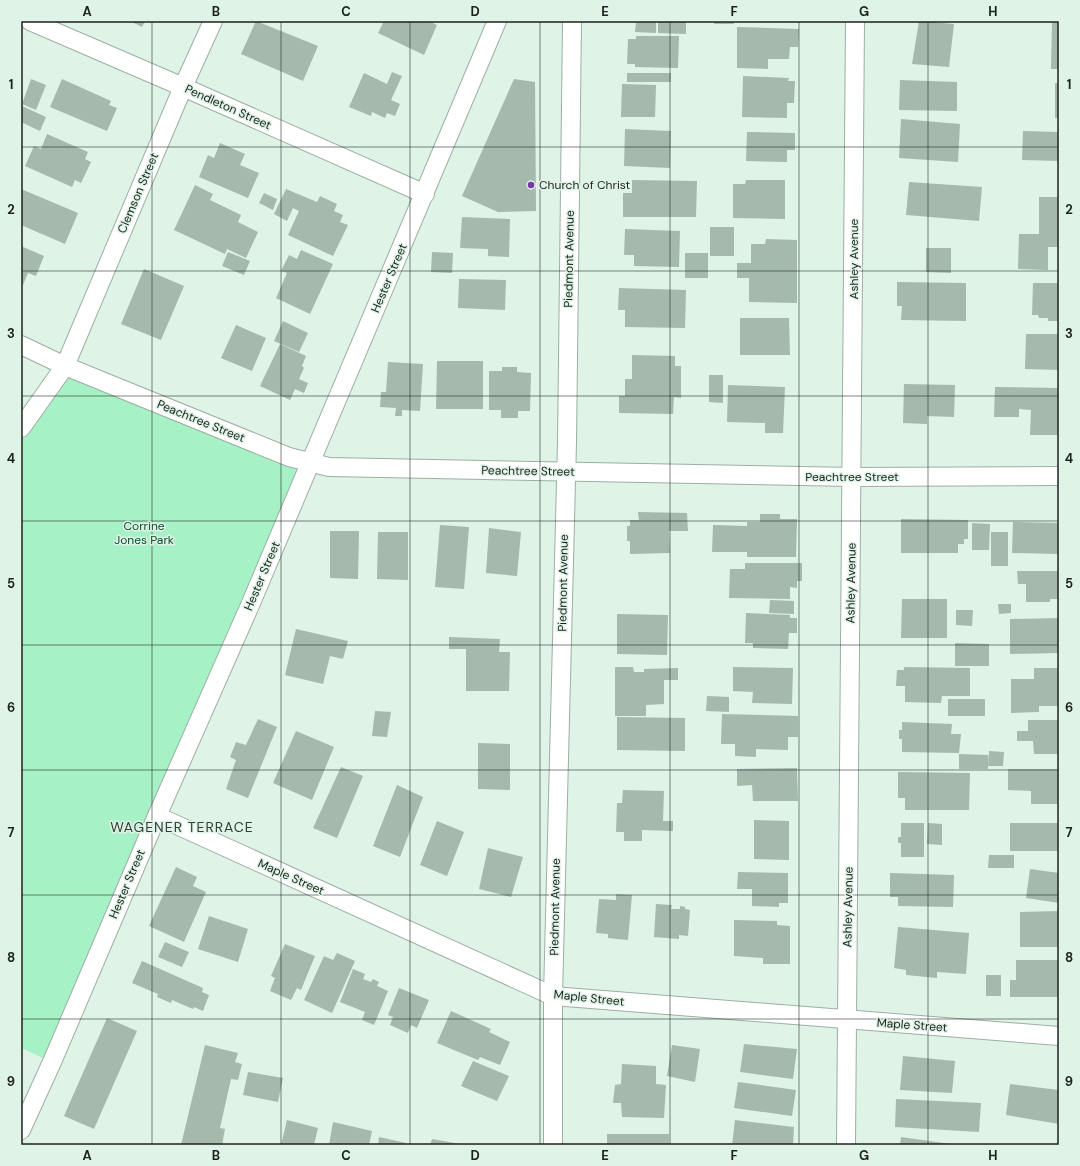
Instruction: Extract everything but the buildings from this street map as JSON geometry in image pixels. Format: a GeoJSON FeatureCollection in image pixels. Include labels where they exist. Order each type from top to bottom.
{"type":"FeatureCollection","features":[{"type":"Feature","properties":{"kind":"street","name":"Pendleton Street"},"geometry":{"type":"LineString","coordinates":[[30,21],[425,194]]}},
{"type":"Feature","properties":{"kind":"street","name":"Clemson Street"},"geometry":{"type":"LineString","coordinates":[[21,428],[65,366],[183,87],[213,21]]}},
{"type":"Feature","properties":{"kind":"street","name":"Hester Street"},"geometry":{"type":"LineString","coordinates":[[21,1130],[52,1062],[156,816],[251,603],[497,21]]}},
{"type":"Feature","properties":{"kind":"street","name":"Piedmont Avenue"},"geometry":{"type":"LineString","coordinates":[[553,1145],[553,996],[566,472],[572,21]]}},
{"type":"Feature","properties":{"kind":"street","name":"Ashley Avenue"},"geometry":{"type":"LineString","coordinates":[[846,1145],[855,21]]}},
{"type":"Feature","properties":{"kind":"street","name":"Peachtree Street"},"geometry":{"type":"LineString","coordinates":[[21,345],[65,366],[289,456],[329,467],[852,477],[1059,476]]}},
{"type":"Feature","properties":{"kind":"street","name":"Maple Street"},"geometry":{"type":"LineString","coordinates":[[156,816],[553,996],[1059,1036]]}},
{"type":"Feature","properties":{"kind":"green space","name":"Corrine Jones Park"},"geometry":{"type":"Polygon","coordinates":[[[65,366],[310,461],[52,1062],[21,1048],[21,428],[65,366]]]}},
{"type":"Feature","properties":{"kind":"place","name":"Church of Christ"},"geometry":{"type":"Point","coordinates":[531,185]}},
{"type":"Feature","properties":{"kind":"district","name":"WAGENER TERRACE"},"geometry":{"type":"Point","coordinates":[182,827]}}]}
